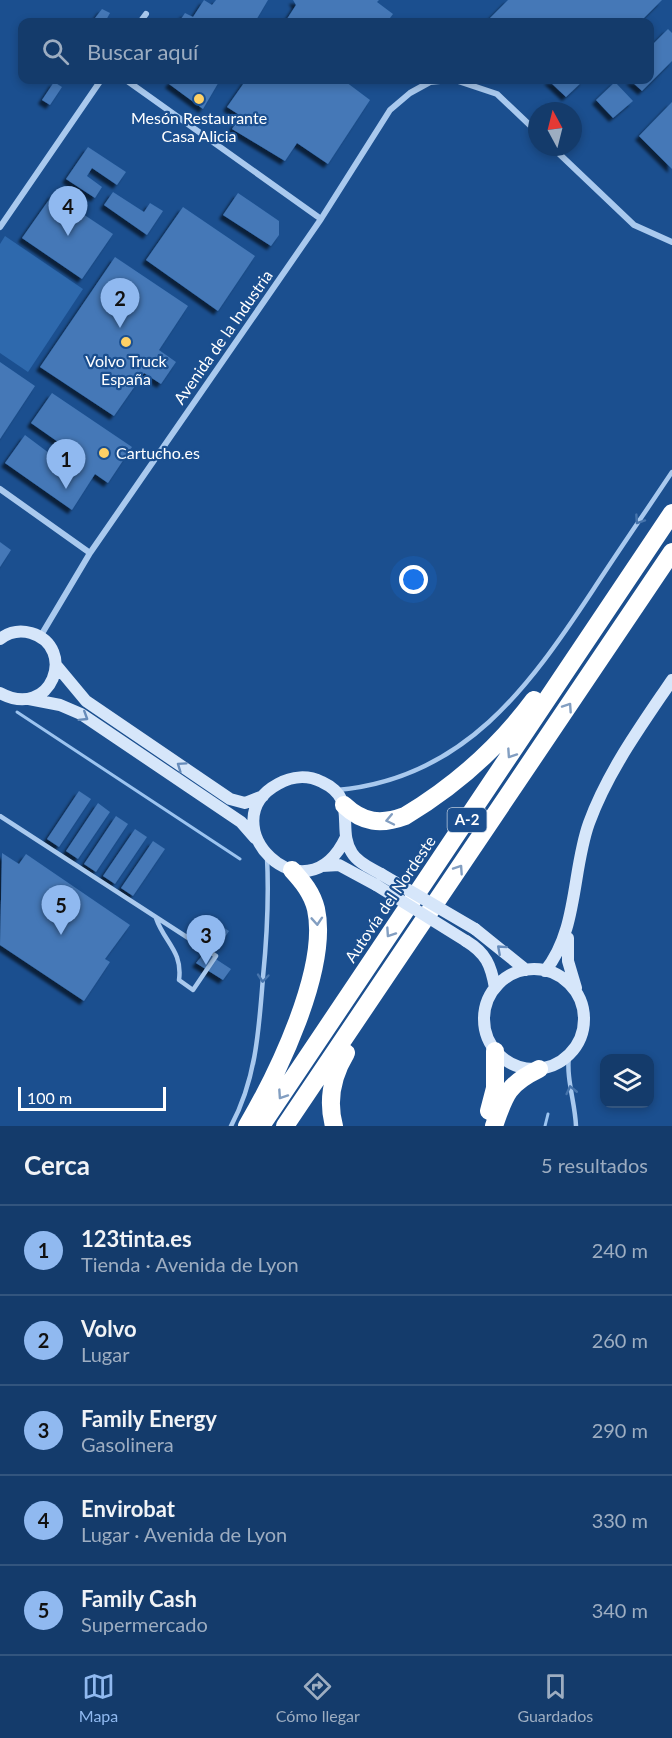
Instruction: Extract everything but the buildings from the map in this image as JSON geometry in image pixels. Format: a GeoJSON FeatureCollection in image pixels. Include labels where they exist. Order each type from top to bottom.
{"type":"FeatureCollection","features":[{"type":"Feature","properties":{"kind":"highway"},"geometry":{"type":"LineString","coordinates":[[339,798],[364,820],[373,822],[394,820],[435,796],[489,752],[537,697],[672,501]]}},
{"type":"Feature","properties":{"kind":"highway","name":"Autovía del Nordeste"},"geometry":{"type":"LineString","coordinates":[[261,1126],[672,513]]}},
{"type":"Feature","properties":{"kind":"highway","name":"A-2"},"geometry":{"type":"LineString","coordinates":[[285,1126],[672,552]]}},
{"type":"Feature","properties":{"kind":"highway"},"geometry":{"type":"LineString","coordinates":[[247,1126],[277,1072],[291,1038],[308,988],[317,940],[318,919],[311,894],[292,870]]}},
{"type":"Feature","properties":{"kind":"highway"},"geometry":{"type":"LineString","coordinates":[[333,1126],[331,1099],[336,1073],[392,984],[406,946]]}},
{"type":"Feature","properties":{"kind":"highway"},"geometry":{"type":"LineString","coordinates":[[484,1126],[495,1088],[495,1051]]}},
{"type":"Feature","properties":{"kind":"highway"},"geometry":{"type":"LineString","coordinates":[[494,1126],[509,1088],[518,1079],[540,1069]]}},
{"type":"Feature","properties":{"kind":"main road"},"geometry":{"type":"LineString","coordinates":[[2,636],[17,631],[40,637],[52,649],[56,665],[86,701],[230,799],[245,803],[264,796]]}},
{"type":"Feature","properties":{"kind":"main road"},"geometry":{"type":"LineString","coordinates":[[29,699],[45,690],[51,683],[56,665]]}},
{"type":"Feature","properties":{"kind":"main road"},"geometry":{"type":"LineString","coordinates":[[545,971],[558,955],[569,914],[583,843],[596,807],[615,768],[672,680]]}},
{"type":"Feature","properties":{"kind":"main road"},"geometry":{"type":"LineString","coordinates":[[0,707],[6,696],[60,705],[81,714],[241,822],[250,829],[267,857],[292,870],[339,865],[378,879],[475,930],[492,941],[526,970]]}},
{"type":"Feature","properties":{"kind":"main road"},"geometry":{"type":"LineString","coordinates":[[258,843],[255,819],[264,796],[273,786],[298,777],[311,778],[339,798],[346,837],[355,857],[378,879],[484,954],[492,971],[495,988]]}},
{"type":"Feature","properties":{"kind":"main road"},"geometry":{"type":"LineString","coordinates":[[320,866],[340,849],[346,837]]}},
{"type":"Feature","properties":{"kind":"main road"},"geometry":{"type":"LineString","coordinates":[[569,914],[568,960],[583,1007],[583,1032],[569,1055],[552,1066],[540,1069],[523,1068],[507,1062],[495,1051],[487,1036],[484,1019],[487,1003],[495,988],[514,973],[526,970],[545,971],[561,977],[578,995]]}},
{"type":"Feature","properties":{"kind":"street"},"geometry":{"type":"LineString","coordinates":[[143,18],[146,14]]}},
{"type":"Feature","properties":{"kind":"street"},"geometry":{"type":"LineString","coordinates":[[0,227],[98,84]]}},
{"type":"Feature","properties":{"kind":"street"},"geometry":{"type":"LineString","coordinates":[[132,84],[321,219]]}},
{"type":"Feature","properties":{"kind":"street","name":"Avenida de la Industria"},"geometry":{"type":"LineString","coordinates":[[40,637],[90,553],[321,219],[390,110],[410,93],[426,84]]}},
{"type":"Feature","properties":{"kind":"street"},"geometry":{"type":"LineString","coordinates":[[467,84],[497,94],[528,123]]}},
{"type":"Feature","properties":{"kind":"street"},"geometry":{"type":"LineString","coordinates":[[561,156],[634,225],[672,242]]}},
{"type":"Feature","properties":{"kind":"street"},"geometry":{"type":"LineString","coordinates":[[0,489],[90,553]]}},
{"type":"Feature","properties":{"kind":"lane"},"geometry":{"type":"LineString","coordinates":[[339,798],[420,767],[466,741],[523,690],[548,657],[672,472]]}},
{"type":"Feature","properties":{"kind":"lane"},"geometry":{"type":"LineString","coordinates":[[0,816],[216,956],[193,990],[179,980],[180,960],[156,918]]}},
{"type":"Feature","properties":{"kind":"lane"},"geometry":{"type":"LineString","coordinates":[[231,1126],[246,1091],[257,1046],[269,893],[267,857]]}},
{"type":"Feature","properties":{"kind":"lane"},"geometry":{"type":"LineString","coordinates":[[569,1055],[568,1077],[576,1109],[576,1126]]}},
{"type":"Feature","properties":{"kind":"shaded area"},"geometry":{"type":"Polygon","coordinates":[[[5,236],[83,289],[28,372],[0,353],[0,244],[5,236]]]}},
{"type":"Feature","properties":{"kind":"waterway"},"geometry":{"type":"LineString","coordinates":[[17,712],[240,859]]}},
{"type":"Feature","properties":{"kind":"waterway"},"geometry":{"type":"LineString","coordinates":[[545,1126],[548,1114]]}},
{"type":"Feature","properties":{"kind":"place","name":"Mesón Restaurante Casa Alicia"},"geometry":{"type":"Point","coordinates":[199,99]}},
{"type":"Feature","properties":{"kind":"place","name":"Envirobat"},"geometry":{"type":"Point","coordinates":[68,236]}},
{"type":"Feature","properties":{"kind":"place","name":"Volvo"},"geometry":{"type":"Point","coordinates":[120,328]}},
{"type":"Feature","properties":{"kind":"place","name":"Volvo Truck España"},"geometry":{"type":"Point","coordinates":[126,342]}},
{"type":"Feature","properties":{"kind":"place","name":"Cartucho.es"},"geometry":{"type":"Point","coordinates":[104,453]}},
{"type":"Feature","properties":{"kind":"place","name":"123tinta.es"},"geometry":{"type":"Point","coordinates":[66,489]}},
{"type":"Feature","properties":{"kind":"place","name":"Family Cash"},"geometry":{"type":"Point","coordinates":[61,935]}},
{"type":"Feature","properties":{"kind":"place","name":"Family Energy"},"geometry":{"type":"Point","coordinates":[206,965]}}]}
